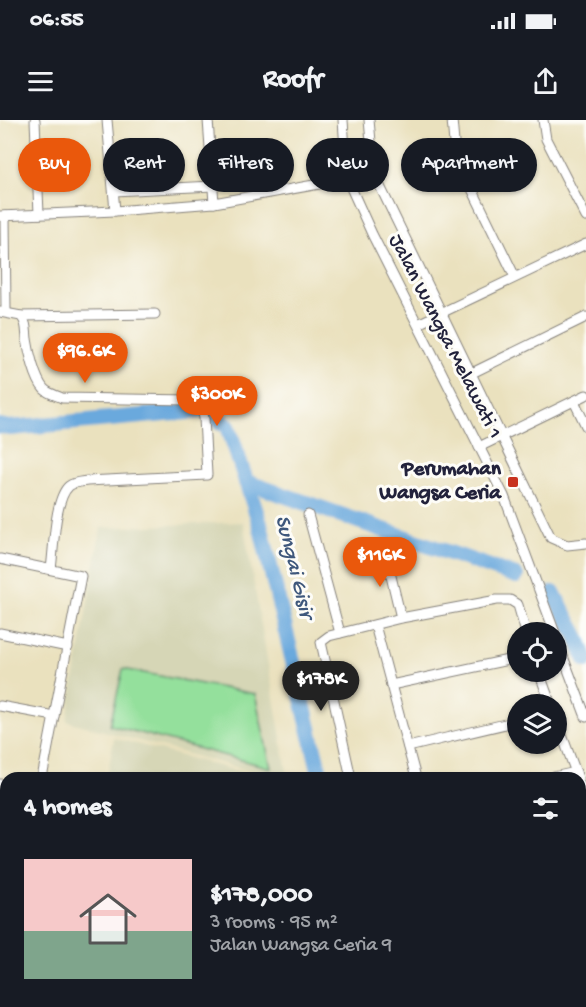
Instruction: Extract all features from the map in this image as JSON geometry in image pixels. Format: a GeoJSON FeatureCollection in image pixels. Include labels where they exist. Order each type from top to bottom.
{"type":"FeatureCollection","features":[{"type":"Feature","properties":{"kind":"street"},"geometry":{"type":"LineString","coordinates":[[35,120],[39,214]]}},
{"type":"Feature","properties":{"kind":"street"},"geometry":{"type":"LineString","coordinates":[[107,120],[109,138]]}},
{"type":"Feature","properties":{"kind":"street"},"geometry":{"type":"LineString","coordinates":[[208,120],[209,138]]}},
{"type":"Feature","properties":{"kind":"street","name":"Jalan Wangsa Melawati 1"},"geometry":{"type":"LineString","coordinates":[[343,120],[344,138]]}},
{"type":"Feature","properties":{"kind":"street"},"geometry":{"type":"LineString","coordinates":[[369,120],[374,174],[551,538],[567,545],[586,543]]}},
{"type":"Feature","properties":{"kind":"street"},"geometry":{"type":"LineString","coordinates":[[452,120],[455,154],[515,277]]}},
{"type":"Feature","properties":{"kind":"street"},"geometry":{"type":"LineString","coordinates":[[543,120],[546,139],[586,217]]}},
{"type":"Feature","properties":{"kind":"street"},"geometry":{"type":"LineString","coordinates":[[155,314],[21,316],[3,311],[2,216],[115,211],[214,203],[306,186]]}},
{"type":"Feature","properties":{"kind":"street"},"geometry":{"type":"LineString","coordinates":[[114,192],[115,211]]}},
{"type":"Feature","properties":{"kind":"street"},"geometry":{"type":"LineString","coordinates":[[213,192],[214,203]]}},
{"type":"Feature","properties":{"kind":"street","name":"Jalan Wangsa Melawati 1"},"geometry":{"type":"LineString","coordinates":[[354,192],[504,496],[551,622]]}},
{"type":"Feature","properties":{"kind":"street"},"geometry":{"type":"LineString","coordinates":[[418,324],[586,244]]}},
{"type":"Feature","properties":{"kind":"street"},"geometry":{"type":"LineString","coordinates":[[21,316],[25,320],[29,348],[40,381],[43,388],[50,394],[62,398],[183,399],[197,403],[204,418],[207,475],[87,481],[69,485],[59,506],[51,570]]}},
{"type":"Feature","properties":{"kind":"street"},"geometry":{"type":"LineString","coordinates":[[470,374],[586,317]]}},
{"type":"Feature","properties":{"kind":"street"},"geometry":{"type":"LineString","coordinates":[[479,447],[586,395]]}},
{"type":"Feature","properties":{"kind":"street"},"geometry":{"type":"LineString","coordinates":[[574,401],[586,426]]}},
{"type":"Feature","properties":{"kind":"street"},"geometry":{"type":"LineString","coordinates":[[308,515],[340,633]]}},
{"type":"Feature","properties":{"kind":"street"},"geometry":{"type":"LineString","coordinates":[[385,551],[401,618]]}},
{"type":"Feature","properties":{"kind":"street"},"geometry":{"type":"LineString","coordinates":[[0,559],[81,576],[43,772]]}},
{"type":"Feature","properties":{"kind":"street"},"geometry":{"type":"LineString","coordinates":[[350,772],[321,642],[340,633],[401,618],[497,600],[510,600],[518,605],[523,622]]}},
{"type":"Feature","properties":{"kind":"street"},"geometry":{"type":"LineString","coordinates":[[375,625],[414,772]]}},
{"type":"Feature","properties":{"kind":"street"},"geometry":{"type":"LineString","coordinates":[[0,633],[68,647]]}},
{"type":"Feature","properties":{"kind":"street"},"geometry":{"type":"LineString","coordinates":[[391,685],[507,660]]}},
{"type":"Feature","properties":{"kind":"street"},"geometry":{"type":"LineString","coordinates":[[567,667],[586,717]]}},
{"type":"Feature","properties":{"kind":"street"},"geometry":{"type":"LineString","coordinates":[[0,706],[54,716]]}},
{"type":"Feature","properties":{"kind":"street"},"geometry":{"type":"LineString","coordinates":[[408,747],[507,724]]}},
{"type":"Feature","properties":{"kind":"street"},"geometry":{"type":"LineString","coordinates":[[567,748],[576,772]]}},
{"type":"Feature","properties":{"kind":"shaded area"},"geometry":{"type":"Polygon","coordinates":[[[243,522],[287,772],[254,772],[67,721],[101,528],[243,522]]]}},
{"type":"Feature","properties":{"kind":"shaded area"},"geometry":{"type":"Polygon","coordinates":[[[114,738],[242,772],[108,772],[114,738]]]}},
{"type":"Feature","properties":{"kind":"green space"},"geometry":{"type":"Polygon","coordinates":[[[123,669],[255,694],[271,768],[110,725],[123,669]]]}},
{"type":"Feature","properties":{"kind":"waterway","name":"Sungai Gisir"},"geometry":{"type":"LineString","coordinates":[[0,426],[10,428],[198,411]]}},
{"type":"Feature","properties":{"kind":"waterway","name":"Sungai Gisir"},"geometry":{"type":"LineString","coordinates":[[209,414],[228,426],[260,524],[320,772]]}},
{"type":"Feature","properties":{"kind":"waterway"},"geometry":{"type":"LineString","coordinates":[[246,482],[516,576]]}},
{"type":"Feature","properties":{"kind":"waterway"},"geometry":{"type":"LineString","coordinates":[[553,593],[576,634],[586,660]]}},
{"type":"Feature","properties":{"kind":"place","name":"Perumahan Wangsa Ceria"},"geometry":{"type":"Point","coordinates":[513,482]}}]}
